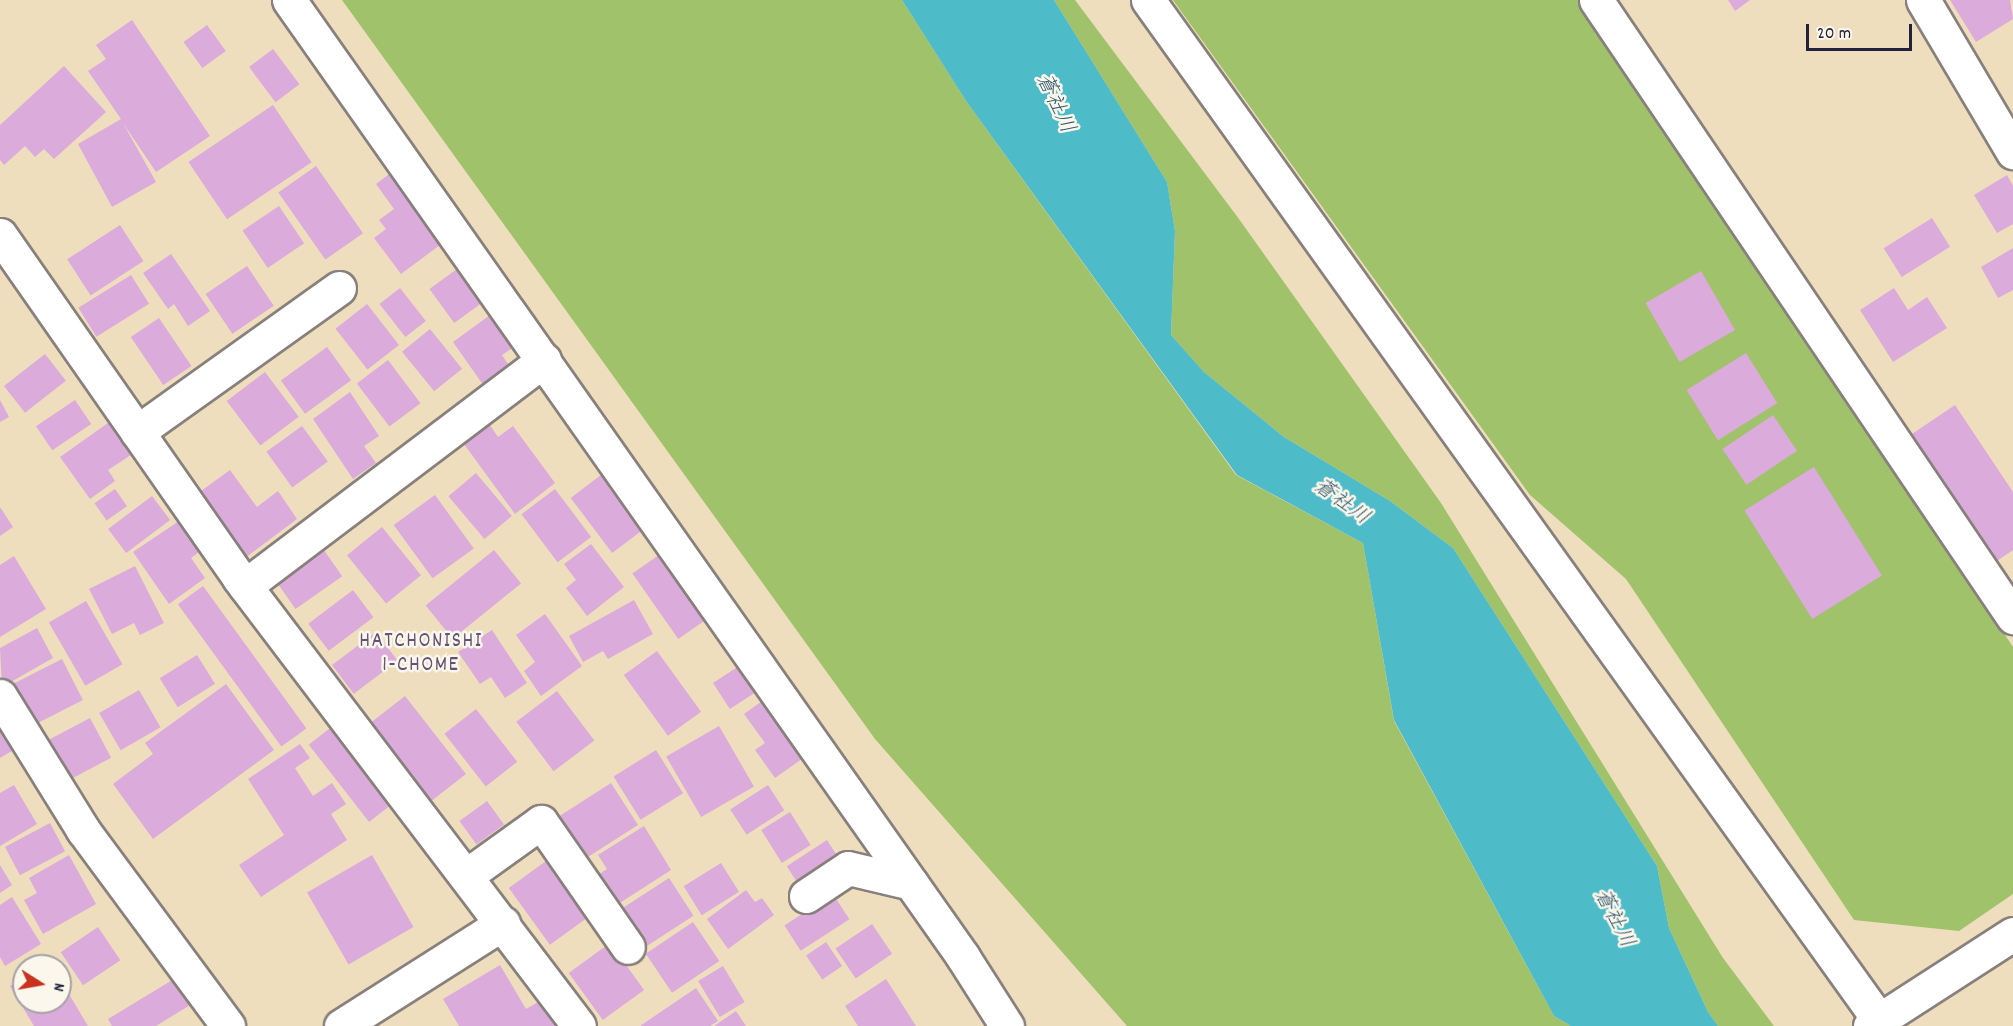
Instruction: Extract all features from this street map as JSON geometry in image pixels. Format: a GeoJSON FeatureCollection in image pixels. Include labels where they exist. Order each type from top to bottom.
{"type":"FeatureCollection","features":[{"type":"Feature","properties":{"kind":"street"},"geometry":{"type":"LineString","coordinates":[[289,0],[911,883],[1007,1026]]}},
{"type":"Feature","properties":{"kind":"street"},"geometry":{"type":"LineString","coordinates":[[1148,0],[1875,1023],[2013,933]]}},
{"type":"Feature","properties":{"kind":"street"},"geometry":{"type":"LineString","coordinates":[[1596,0],[2013,617]]}},
{"type":"Feature","properties":{"kind":"street"},"geometry":{"type":"LineString","coordinates":[[1923,0],[2013,152]]}},
{"type":"Feature","properties":{"kind":"street"},"geometry":{"type":"LineString","coordinates":[[0,236],[245,586],[467,875],[579,1026]]}},
{"type":"Feature","properties":{"kind":"street"},"geometry":{"type":"LineString","coordinates":[[136,432],[339,288]]}},
{"type":"Feature","properties":{"kind":"street"},"geometry":{"type":"LineString","coordinates":[[245,586],[544,360]]}},
{"type":"Feature","properties":{"kind":"street"},"geometry":{"type":"LineString","coordinates":[[0,696],[82,830],[228,1026]]}},
{"type":"Feature","properties":{"kind":"street"},"geometry":{"type":"LineString","coordinates":[[467,875],[541,822],[628,947]]}},
{"type":"Feature","properties":{"kind":"street"},"geometry":{"type":"LineString","coordinates":[[806,896],[848,868],[911,883]]}},
{"type":"Feature","properties":{"kind":"street"},"geometry":{"type":"LineString","coordinates":[[341,1026],[503,923]]}},
{"type":"Feature","properties":{"kind":"green space"},"geometry":{"type":"Polygon","coordinates":[[[342,0],[902,0],[966,101],[1236,475],[1363,543],[1394,721],[1554,1016],[1571,1026],[1127,1026],[875,739],[342,0]]]}},
{"type":"Feature","properties":{"kind":"green space"},"geometry":{"type":"Polygon","coordinates":[[[1054,0],[1075,0],[1239,219],[1441,503],[1723,958],[1774,1026],[1718,1026],[1708,1012],[1669,928],[1657,866],[1453,548],[1390,501],[1284,437],[1204,372],[1171,335],[1175,231],[1167,182],[1054,0]]]}},
{"type":"Feature","properties":{"kind":"green space"},"geometry":{"type":"Polygon","coordinates":[[[1173,0],[1582,0],[2013,647],[2013,894],[1959,931],[1854,920],[1626,579],[1530,495],[1173,0]]]}},
{"type":"Feature","properties":{"kind":"water","name":"蒼社川"},"geometry":{"type":"Polygon","coordinates":[[[902,0],[1054,0],[1167,182],[1175,231],[1171,335],[1204,372],[1284,437],[1390,501],[1453,548],[1657,866],[1669,928],[1708,1012],[1718,1026],[1571,1026],[1554,1016],[1394,720],[1363,543],[1237,475],[966,101],[902,0]]]}},
{"type":"Feature","properties":{"kind":"building"},"geometry":{"type":"Polygon","coordinates":[[[1728,0],[1750,0],[1735,11],[1728,0]]]}},
{"type":"Feature","properties":{"kind":"building"},"geometry":{"type":"Polygon","coordinates":[[[1950,0],[2010,0],[2013,19],[1976,42],[1950,0]]]}},
{"type":"Feature","properties":{"kind":"building"},"geometry":{"type":"Polygon","coordinates":[[[132,20],[210,136],[156,172],[123,123],[156,182],[112,207],[78,144],[121,119],[88,71],[106,59],[96,45],[132,20]]]}},
{"type":"Feature","properties":{"kind":"building"},"geometry":{"type":"Polygon","coordinates":[[[207,25],[226,51],[202,68],[184,42],[207,25]]]}},
{"type":"Feature","properties":{"kind":"building"},"geometry":{"type":"Polygon","coordinates":[[[273,49],[299,84],[276,102],[249,67],[273,49]]]}},
{"type":"Feature","properties":{"kind":"building"},"geometry":{"type":"Polygon","coordinates":[[[64,66],[106,112],[54,159],[44,149],[35,157],[25,146],[4,165],[0,160],[0,125],[64,66]]]}},
{"type":"Feature","properties":{"kind":"building"},"geometry":{"type":"Polygon","coordinates":[[[273,105],[312,162],[227,219],[188,162],[273,105]]]}},
{"type":"Feature","properties":{"kind":"building"},"geometry":{"type":"Polygon","coordinates":[[[316,166],[363,233],[325,260],[278,192],[316,166]]]}},
{"type":"Feature","properties":{"kind":"building"},"geometry":{"type":"Polygon","coordinates":[[[392,172],[444,242],[401,274],[374,238],[386,229],[379,220],[394,209],[376,184],[392,172]]]}},
{"type":"Feature","properties":{"kind":"building"},"geometry":{"type":"Polygon","coordinates":[[[2007,175],[2013,186],[2013,224],[1997,233],[1974,195],[2007,175]]]}},
{"type":"Feature","properties":{"kind":"building"},"geometry":{"type":"Polygon","coordinates":[[[279,206],[304,243],[268,268],[243,231],[279,206]]]}},
{"type":"Feature","properties":{"kind":"building"},"geometry":{"type":"Polygon","coordinates":[[[1932,218],[1950,247],[1902,277],[1884,248],[1932,218]]]}},
{"type":"Feature","properties":{"kind":"building"},"geometry":{"type":"Polygon","coordinates":[[[120,225],[143,261],[91,295],[67,259],[120,225]]]}},
{"type":"Feature","properties":{"kind":"building"},"geometry":{"type":"Polygon","coordinates":[[[2013,248],[2013,290],[1998,298],[1981,267],[2013,248]]]}},
{"type":"Feature","properties":{"kind":"building"},"geometry":{"type":"Polygon","coordinates":[[[171,254],[210,311],[188,326],[174,304],[168,309],[143,273],[171,254]]]}},
{"type":"Feature","properties":{"kind":"building"},"geometry":{"type":"Polygon","coordinates":[[[247,266],[274,306],[232,334],[206,294],[247,266]]]}},
{"type":"Feature","properties":{"kind":"building"},"geometry":{"type":"Polygon","coordinates":[[[457,269],[482,303],[454,323],[429,289],[457,269]]]}},
{"type":"Feature","properties":{"kind":"building"},"geometry":{"type":"Polygon","coordinates":[[[1701,271],[1735,330],[1680,362],[1646,303],[1701,271]]]}},
{"type":"Feature","properties":{"kind":"building"},"geometry":{"type":"Polygon","coordinates":[[[131,275],[149,304],[96,337],[78,308],[131,275]]]}},
{"type":"Feature","properties":{"kind":"building"},"geometry":{"type":"Polygon","coordinates":[[[400,288],[426,321],[405,337],[380,304],[400,288]]]}},
{"type":"Feature","properties":{"kind":"building"},"geometry":{"type":"Polygon","coordinates":[[[1894,288],[1908,310],[1927,297],[1947,328],[1893,362],[1860,310],[1894,288]]]}},
{"type":"Feature","properties":{"kind":"building"},"geometry":{"type":"Polygon","coordinates":[[[367,304],[399,345],[367,370],[335,329],[367,304]]]}},
{"type":"Feature","properties":{"kind":"building"},"geometry":{"type":"Polygon","coordinates":[[[490,315],[514,347],[502,355],[512,370],[486,389],[453,342],[490,315]]]}},
{"type":"Feature","properties":{"kind":"building"},"geometry":{"type":"Polygon","coordinates":[[[159,318],[191,366],[163,385],[131,337],[159,318]]]}},
{"type":"Feature","properties":{"kind":"building"},"geometry":{"type":"Polygon","coordinates":[[[430,329],[462,369],[434,391],[402,352],[430,329]]]}},
{"type":"Feature","properties":{"kind":"building"},"geometry":{"type":"Polygon","coordinates":[[[327,347],[351,380],[305,414],[281,381],[327,347]]]}},
{"type":"Feature","properties":{"kind":"building"},"geometry":{"type":"Polygon","coordinates":[[[1746,353],[1777,403],[1718,440],[1687,390],[1746,353]]]}},
{"type":"Feature","properties":{"kind":"building"},"geometry":{"type":"Polygon","coordinates":[[[45,354],[66,381],[25,413],[4,386],[45,354]]]}},
{"type":"Feature","properties":{"kind":"building"},"geometry":{"type":"Polygon","coordinates":[[[388,360],[420,403],[389,427],[357,383],[388,360]]]}},
{"type":"Feature","properties":{"kind":"building"},"geometry":{"type":"Polygon","coordinates":[[[265,372],[299,417],[260,446],[227,401],[265,372]]]}},
{"type":"Feature","properties":{"kind":"building"},"geometry":{"type":"Polygon","coordinates":[[[350,392],[379,436],[364,446],[376,463],[353,479],[313,419],[350,392]]]}},
{"type":"Feature","properties":{"kind":"building"},"geometry":{"type":"Polygon","coordinates":[[[0,400],[9,417],[0,422],[0,400]]]}},
{"type":"Feature","properties":{"kind":"building"},"geometry":{"type":"Polygon","coordinates":[[[75,400],[91,424],[52,450],[36,426],[75,400]]]}},
{"type":"Feature","properties":{"kind":"building"},"geometry":{"type":"Polygon","coordinates":[[[1955,405],[2013,492],[2013,550],[1994,563],[1909,436],[1955,405]]]}},
{"type":"Feature","properties":{"kind":"building"},"geometry":{"type":"Polygon","coordinates":[[[1773,415],[1797,451],[1746,485],[1722,449],[1773,415]]]}},
{"type":"Feature","properties":{"kind":"building"},"geometry":{"type":"Polygon","coordinates":[[[115,418],[137,451],[108,470],[115,481],[90,499],[60,457],[115,418]]]}},
{"type":"Feature","properties":{"kind":"building"},"geometry":{"type":"Polygon","coordinates":[[[490,425],[498,437],[513,426],[555,483],[515,514],[464,444],[490,425]]]}},
{"type":"Feature","properties":{"kind":"building"},"geometry":{"type":"Polygon","coordinates":[[[302,426],[328,462],[292,487],[266,452],[302,426]]]}},
{"type":"Feature","properties":{"kind":"building"},"geometry":{"type":"Polygon","coordinates":[[[1814,467],[1882,576],[1812,619],[1744,510],[1814,467]]]}},
{"type":"Feature","properties":{"kind":"building"},"geometry":{"type":"Polygon","coordinates":[[[230,470],[257,507],[278,491],[297,519],[241,561],[194,496],[230,470]]]}},
{"type":"Feature","properties":{"kind":"building"},"geometry":{"type":"Polygon","coordinates":[[[605,472],[647,527],[612,553],[571,498],[605,472]]]}},
{"type":"Feature","properties":{"kind":"building"},"geometry":{"type":"Polygon","coordinates":[[[476,473],[512,516],[484,539],[448,496],[476,473]]]}},
{"type":"Feature","properties":{"kind":"building"},"geometry":{"type":"Polygon","coordinates":[[[115,489],[127,506],[107,521],[95,503],[115,489]]]}},
{"type":"Feature","properties":{"kind":"building"},"geometry":{"type":"Polygon","coordinates":[[[555,489],[591,537],[558,562],[521,514],[555,489]]]}},
{"type":"Feature","properties":{"kind":"building"},"geometry":{"type":"Polygon","coordinates":[[[435,495],[474,548],[433,578],[394,525],[435,495]]]}},
{"type":"Feature","properties":{"kind":"building"},"geometry":{"type":"Polygon","coordinates":[[[152,496],[170,520],[126,553],[108,529],[152,496]]]}},
{"type":"Feature","properties":{"kind":"building"},"geometry":{"type":"Polygon","coordinates":[[[0,507],[13,527],[0,536],[0,507]]]}},
{"type":"Feature","properties":{"kind":"building"},"geometry":{"type":"Polygon","coordinates":[[[182,519],[203,549],[191,558],[205,578],[169,604],[133,552],[182,519]]]}},
{"type":"Feature","properties":{"kind":"building"},"geometry":{"type":"Polygon","coordinates":[[[382,527],[421,575],[386,604],[347,555],[382,527]]]}},
{"type":"Feature","properties":{"kind":"building"},"geometry":{"type":"Polygon","coordinates":[[[591,544],[624,587],[587,616],[566,588],[576,580],[564,564],[591,544]]]}},
{"type":"Feature","properties":{"kind":"building"},"geometry":{"type":"Polygon","coordinates":[[[321,546],[342,576],[296,609],[274,579],[321,546]]]}},
{"type":"Feature","properties":{"kind":"building"},"geometry":{"type":"Polygon","coordinates":[[[494,550],[521,583],[453,639],[426,605],[494,550]]]}},
{"type":"Feature","properties":{"kind":"building"},"geometry":{"type":"Polygon","coordinates":[[[666,550],[712,616],[678,639],[632,574],[666,550]]]}},
{"type":"Feature","properties":{"kind":"building"},"geometry":{"type":"Polygon","coordinates":[[[14,556],[46,609],[0,637],[0,565],[14,556]]]}},
{"type":"Feature","properties":{"kind":"building"},"geometry":{"type":"Polygon","coordinates":[[[135,566],[164,623],[140,635],[134,623],[112,634],[89,589],[135,566]]]}},
{"type":"Feature","properties":{"kind":"building"},"geometry":{"type":"Polygon","coordinates":[[[203,586],[306,728],[281,747],[178,604],[203,586]]]}},
{"type":"Feature","properties":{"kind":"building"},"geometry":{"type":"Polygon","coordinates":[[[353,590],[373,617],[329,651],[308,624],[353,590]]]}},
{"type":"Feature","properties":{"kind":"building"},"geometry":{"type":"Polygon","coordinates":[[[634,600],[653,634],[608,659],[603,651],[583,662],[569,636],[634,600]]]}},
{"type":"Feature","properties":{"kind":"building"},"geometry":{"type":"Polygon","coordinates":[[[86,601],[122,664],[85,686],[49,622],[86,601]]]}},
{"type":"Feature","properties":{"kind":"building"},"geometry":{"type":"Polygon","coordinates":[[[545,614],[582,666],[541,696],[524,671],[535,662],[516,635],[545,614]]]}},
{"type":"Feature","properties":{"kind":"building"},"geometry":{"type":"Polygon","coordinates":[[[37,628],[53,658],[2,687],[0,648],[37,628]]]}},
{"type":"Feature","properties":{"kind":"building"},"geometry":{"type":"Polygon","coordinates":[[[492,630],[527,683],[505,698],[491,677],[480,684],[458,652],[492,630]]]}},
{"type":"Feature","properties":{"kind":"building"},"geometry":{"type":"Polygon","coordinates":[[[376,632],[398,661],[354,694],[332,665],[376,632]]]}},
{"type":"Feature","properties":{"kind":"building"},"geometry":{"type":"Polygon","coordinates":[[[657,651],[701,712],[668,736],[624,675],[657,651]]]}},
{"type":"Feature","properties":{"kind":"building"},"geometry":{"type":"Polygon","coordinates":[[[197,655],[215,684],[178,707],[160,678],[197,655]]]}},
{"type":"Feature","properties":{"kind":"building"},"geometry":{"type":"Polygon","coordinates":[[[62,659],[83,700],[35,725],[14,684],[62,659]]]}},
{"type":"Feature","properties":{"kind":"building"},"geometry":{"type":"Polygon","coordinates":[[[739,666],[756,692],[730,709],[713,683],[739,666]]]}},
{"type":"Feature","properties":{"kind":"building"},"geometry":{"type":"Polygon","coordinates":[[[226,684],[274,750],[153,839],[113,784],[153,754],[145,743],[226,684]]]}},
{"type":"Feature","properties":{"kind":"building"},"geometry":{"type":"Polygon","coordinates":[[[139,690],[160,727],[121,750],[99,713],[139,690]]]}},
{"type":"Feature","properties":{"kind":"building"},"geometry":{"type":"Polygon","coordinates":[[[557,691],[594,741],[554,771],[516,722],[557,691]]]}},
{"type":"Feature","properties":{"kind":"building"},"geometry":{"type":"Polygon","coordinates":[[[405,696],[466,774],[430,802],[369,724],[405,696]]]}},
{"type":"Feature","properties":{"kind":"building"},"geometry":{"type":"Polygon","coordinates":[[[765,699],[806,756],[775,778],[755,750],[765,743],[744,714],[765,699]]]}},
{"type":"Feature","properties":{"kind":"building"},"geometry":{"type":"Polygon","coordinates":[[[476,709],[517,762],[486,786],[444,734],[476,709]]]}},
{"type":"Feature","properties":{"kind":"building"},"geometry":{"type":"Polygon","coordinates":[[[90,718],[111,758],[71,779],[49,740],[90,718]]]}},
{"type":"Feature","properties":{"kind":"building"},"geometry":{"type":"Polygon","coordinates":[[[0,723],[15,749],[0,758],[0,723]]]}},
{"type":"Feature","properties":{"kind":"building"},"geometry":{"type":"Polygon","coordinates":[[[334,725],[394,802],[369,822],[309,745],[334,725]]]}},
{"type":"Feature","properties":{"kind":"building"},"geometry":{"type":"Polygon","coordinates":[[[719,726],[754,787],[701,817],[666,756],[719,726]]]}},
{"type":"Feature","properties":{"kind":"building"},"geometry":{"type":"Polygon","coordinates":[[[300,744],[310,758],[295,768],[313,796],[332,783],[346,804],[331,814],[347,840],[261,897],[239,865],[284,835],[248,779],[300,744]]]}},
{"type":"Feature","properties":{"kind":"building"},"geometry":{"type":"Polygon","coordinates":[[[656,750],[683,793],[641,820],[614,776],[656,750]]]}},
{"type":"Feature","properties":{"kind":"building"},"geometry":{"type":"Polygon","coordinates":[[[611,783],[638,825],[580,862],[572,838],[558,817],[611,783]]]}},
{"type":"Feature","properties":{"kind":"building"},"geometry":{"type":"Polygon","coordinates":[[[14,785],[37,824],[0,846],[0,793],[14,785]]]}},
{"type":"Feature","properties":{"kind":"building"},"geometry":{"type":"Polygon","coordinates":[[[768,785],[784,810],[747,835],[730,810],[768,785]]]}},
{"type":"Feature","properties":{"kind":"building"},"geometry":{"type":"Polygon","coordinates":[[[487,801],[504,824],[477,844],[459,821],[487,801]]]}},
{"type":"Feature","properties":{"kind":"building"},"geometry":{"type":"Polygon","coordinates":[[[790,812],[811,845],[782,863],[761,830],[790,812]]]}},
{"type":"Feature","properties":{"kind":"building"},"geometry":{"type":"Polygon","coordinates":[[[50,823],[65,851],[20,875],[5,847],[50,823]]]}},
{"type":"Feature","properties":{"kind":"building"},"geometry":{"type":"Polygon","coordinates":[[[644,826],[671,870],[612,908],[593,878],[607,869],[598,855],[644,826]]]}},
{"type":"Feature","properties":{"kind":"building"},"geometry":{"type":"Polygon","coordinates":[[[827,840],[840,860],[800,886],[787,866],[827,840]]]}},
{"type":"Feature","properties":{"kind":"building"},"geometry":{"type":"Polygon","coordinates":[[[69,855],[96,904],[43,934],[24,900],[37,893],[29,878],[69,855]]]}},
{"type":"Feature","properties":{"kind":"building"},"geometry":{"type":"Polygon","coordinates":[[[372,855],[414,927],[349,964],[307,892],[372,855]]]}},
{"type":"Feature","properties":{"kind":"building"},"geometry":{"type":"Polygon","coordinates":[[[546,861],[587,918],[550,945],[509,888],[546,861]]]}},
{"type":"Feature","properties":{"kind":"building"},"geometry":{"type":"Polygon","coordinates":[[[721,863],[739,892],[702,915],[684,886],[721,863]]]}},
{"type":"Feature","properties":{"kind":"building"},"geometry":{"type":"Polygon","coordinates":[[[0,865],[12,885],[0,893],[0,865]]]}},
{"type":"Feature","properties":{"kind":"building"},"geometry":{"type":"Polygon","coordinates":[[[669,878],[694,916],[646,947],[621,909],[669,878]]]}},
{"type":"Feature","properties":{"kind":"building"},"geometry":{"type":"Polygon","coordinates":[[[746,890],[755,902],[762,898],[774,915],[728,949],[707,919],[746,890]]]}},
{"type":"Feature","properties":{"kind":"building"},"geometry":{"type":"Polygon","coordinates":[[[833,894],[849,919],[801,951],[784,926],[833,894]]]}},
{"type":"Feature","properties":{"kind":"building"},"geometry":{"type":"Polygon","coordinates":[[[12,897],[41,944],[25,954],[12,954],[12,962],[5,966],[0,957],[0,905],[12,897]]]}},
{"type":"Feature","properties":{"kind":"building"},"geometry":{"type":"Polygon","coordinates":[[[693,922],[719,961],[672,993],[646,954],[693,922]]]}},
{"type":"Feature","properties":{"kind":"building"},"geometry":{"type":"Polygon","coordinates":[[[872,924],[892,954],[856,978],[836,949],[872,924]]]}},
{"type":"Feature","properties":{"kind":"building"},"geometry":{"type":"Polygon","coordinates":[[[98,927],[120,960],[83,985],[72,969],[72,954],[61,952],[98,927]]]}},
{"type":"Feature","properties":{"kind":"building"},"geometry":{"type":"Polygon","coordinates":[[[826,942],[842,966],[822,979],[806,955],[826,942]]]}},
{"type":"Feature","properties":{"kind":"building"},"geometry":{"type":"Polygon","coordinates":[[[610,943],[644,990],[603,1020],[569,973],[610,943]]]}},
{"type":"Feature","properties":{"kind":"building"},"geometry":{"type":"Polygon","coordinates":[[[500,965],[526,1009],[540,1001],[555,1026],[459,1026],[443,999],[500,965]]]}},
{"type":"Feature","properties":{"kind":"building"},"geometry":{"type":"Polygon","coordinates":[[[723,966],[745,1002],[720,1017],[698,981],[723,966]]]}},
{"type":"Feature","properties":{"kind":"building"},"geometry":{"type":"Polygon","coordinates":[[[179,976],[195,1002],[156,1026],[112,1026],[108,1019],[179,976]]]}},
{"type":"Feature","properties":{"kind":"building"},"geometry":{"type":"Polygon","coordinates":[[[886,979],[916,1026],[858,1026],[845,1006],[886,979]]]}},
{"type":"Feature","properties":{"kind":"building"},"geometry":{"type":"Polygon","coordinates":[[[696,988],[718,1021],[710,1026],[640,1026],[696,988]]]}},
{"type":"Feature","properties":{"kind":"building"},"geometry":{"type":"Polygon","coordinates":[[[72,999],[88,1026],[34,1026],[27,1014],[72,1014],[72,999]]]}},
{"type":"Feature","properties":{"kind":"building"},"geometry":{"type":"Polygon","coordinates":[[[736,1011],[746,1026],[714,1026],[736,1011]]]}},
{"type":"Feature","properties":{"kind":"district","name":"HATCHONISHI 1-CHOME"},"geometry":{"type":"Point","coordinates":[421,654]}}]}
